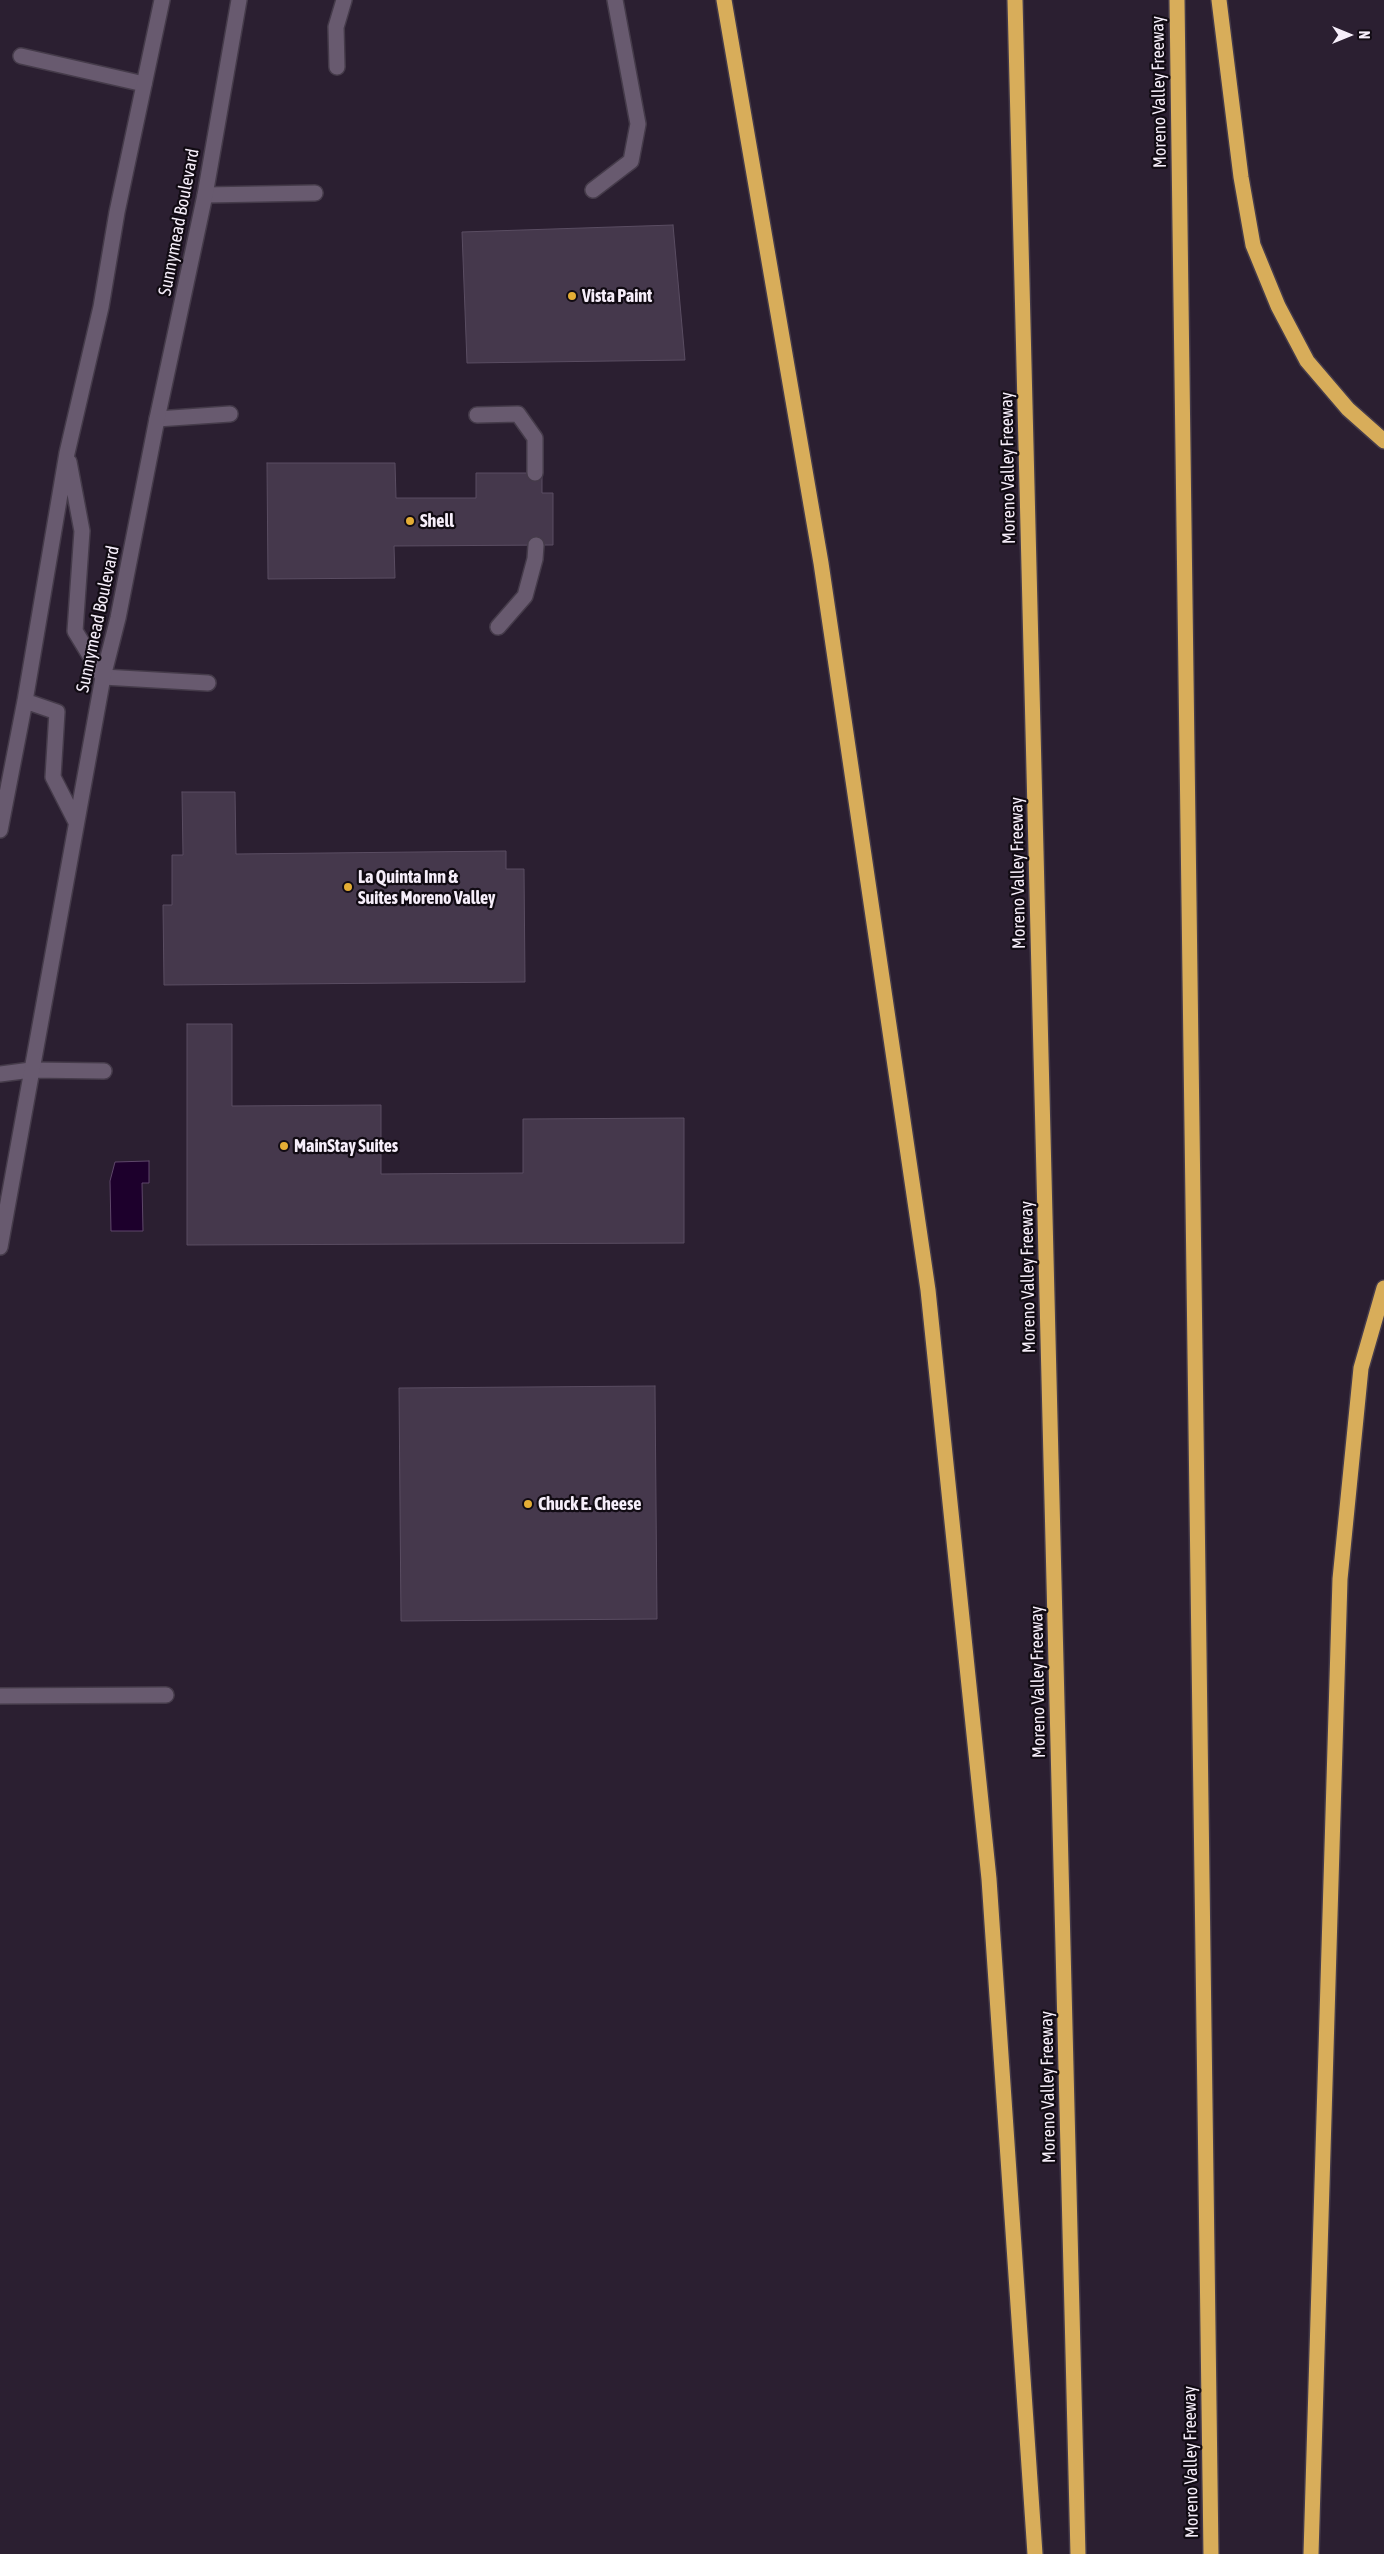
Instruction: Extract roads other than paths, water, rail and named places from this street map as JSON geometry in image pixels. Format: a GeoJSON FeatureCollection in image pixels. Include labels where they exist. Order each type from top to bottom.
{"type":"FeatureCollection","features":[{"type":"Feature","properties":{"kind":"highway"},"geometry":{"type":"LineString","coordinates":[[724,0],[822,562],[928,1290],[989,1879],[1035,2554]]}},
{"type":"Feature","properties":{"kind":"highway","name":"Moreno Valley Freeway"},"geometry":{"type":"LineString","coordinates":[[1016,0],[1078,2554]]}},
{"type":"Feature","properties":{"kind":"highway","name":"Moreno Valley Freeway"},"geometry":{"type":"LineString","coordinates":[[1177,0],[1211,2554]]}},
{"type":"Feature","properties":{"kind":"highway"},"geometry":{"type":"LineString","coordinates":[[1219,0],[1241,177],[1253,245],[1278,306],[1307,361],[1348,409],[1384,441]]}},
{"type":"Feature","properties":{"kind":"highway"},"geometry":{"type":"LineString","coordinates":[[1311,2554],[1340,1579],[1361,1368],[1384,1288]]}},
{"type":"Feature","properties":{"kind":"main road"},"geometry":{"type":"LineString","coordinates":[[0,830],[25,701],[67,453],[101,307],[117,212],[162,0]]}},
{"type":"Feature","properties":{"kind":"main road","name":"Sunnymead Boulevard"},"geometry":{"type":"LineString","coordinates":[[0,1247],[103,677],[126,583],[156,419],[205,195],[240,0]]}},
{"type":"Feature","properties":{"kind":"main road"},"geometry":{"type":"LineString","coordinates":[[336,67],[336,27],[344,0]]}},
{"type":"Feature","properties":{"kind":"main road"},"geometry":{"type":"LineString","coordinates":[[592,190],[631,161],[638,124],[615,0]]}},
{"type":"Feature","properties":{"kind":"main road"},"geometry":{"type":"LineString","coordinates":[[21,56],[144,84]]}},
{"type":"Feature","properties":{"kind":"main road"},"geometry":{"type":"LineString","coordinates":[[205,195],[315,193]]}},
{"type":"Feature","properties":{"kind":"main road"},"geometry":{"type":"LineString","coordinates":[[156,419],[230,414]]}},
{"type":"Feature","properties":{"kind":"main road"},"geometry":{"type":"LineString","coordinates":[[477,415],[518,414],[534,438],[535,473]]}},
{"type":"Feature","properties":{"kind":"main road"},"geometry":{"type":"LineString","coordinates":[[67,453],[82,530],[75,631],[103,677],[208,683]]}},
{"type":"Feature","properties":{"kind":"main road"},"geometry":{"type":"LineString","coordinates":[[498,627],[525,596],[535,559],[536,545]]}},
{"type":"Feature","properties":{"kind":"main road"},"geometry":{"type":"LineString","coordinates":[[25,701],[57,712],[53,776],[76,822]]}},
{"type":"Feature","properties":{"kind":"main road"},"geometry":{"type":"LineString","coordinates":[[0,1074],[31,1070],[104,1071]]}},
{"type":"Feature","properties":{"kind":"main road"},"geometry":{"type":"LineString","coordinates":[[0,1696],[166,1695]]}},
{"type":"Feature","properties":{"kind":"place","name":"Vista Paint"},"geometry":{"type":"Point","coordinates":[572,296]}},
{"type":"Feature","properties":{"kind":"place","name":"Shell"},"geometry":{"type":"Point","coordinates":[410,521]}},
{"type":"Feature","properties":{"kind":"place","name":"La Quinta Inn & Suites Moreno Valley"},"geometry":{"type":"Point","coordinates":[348,887]}},
{"type":"Feature","properties":{"kind":"place","name":"MainStay Suites"},"geometry":{"type":"Point","coordinates":[284,1146]}},
{"type":"Feature","properties":{"kind":"place","name":"Chuck E. Cheese"},"geometry":{"type":"Point","coordinates":[528,1504]}}]}
